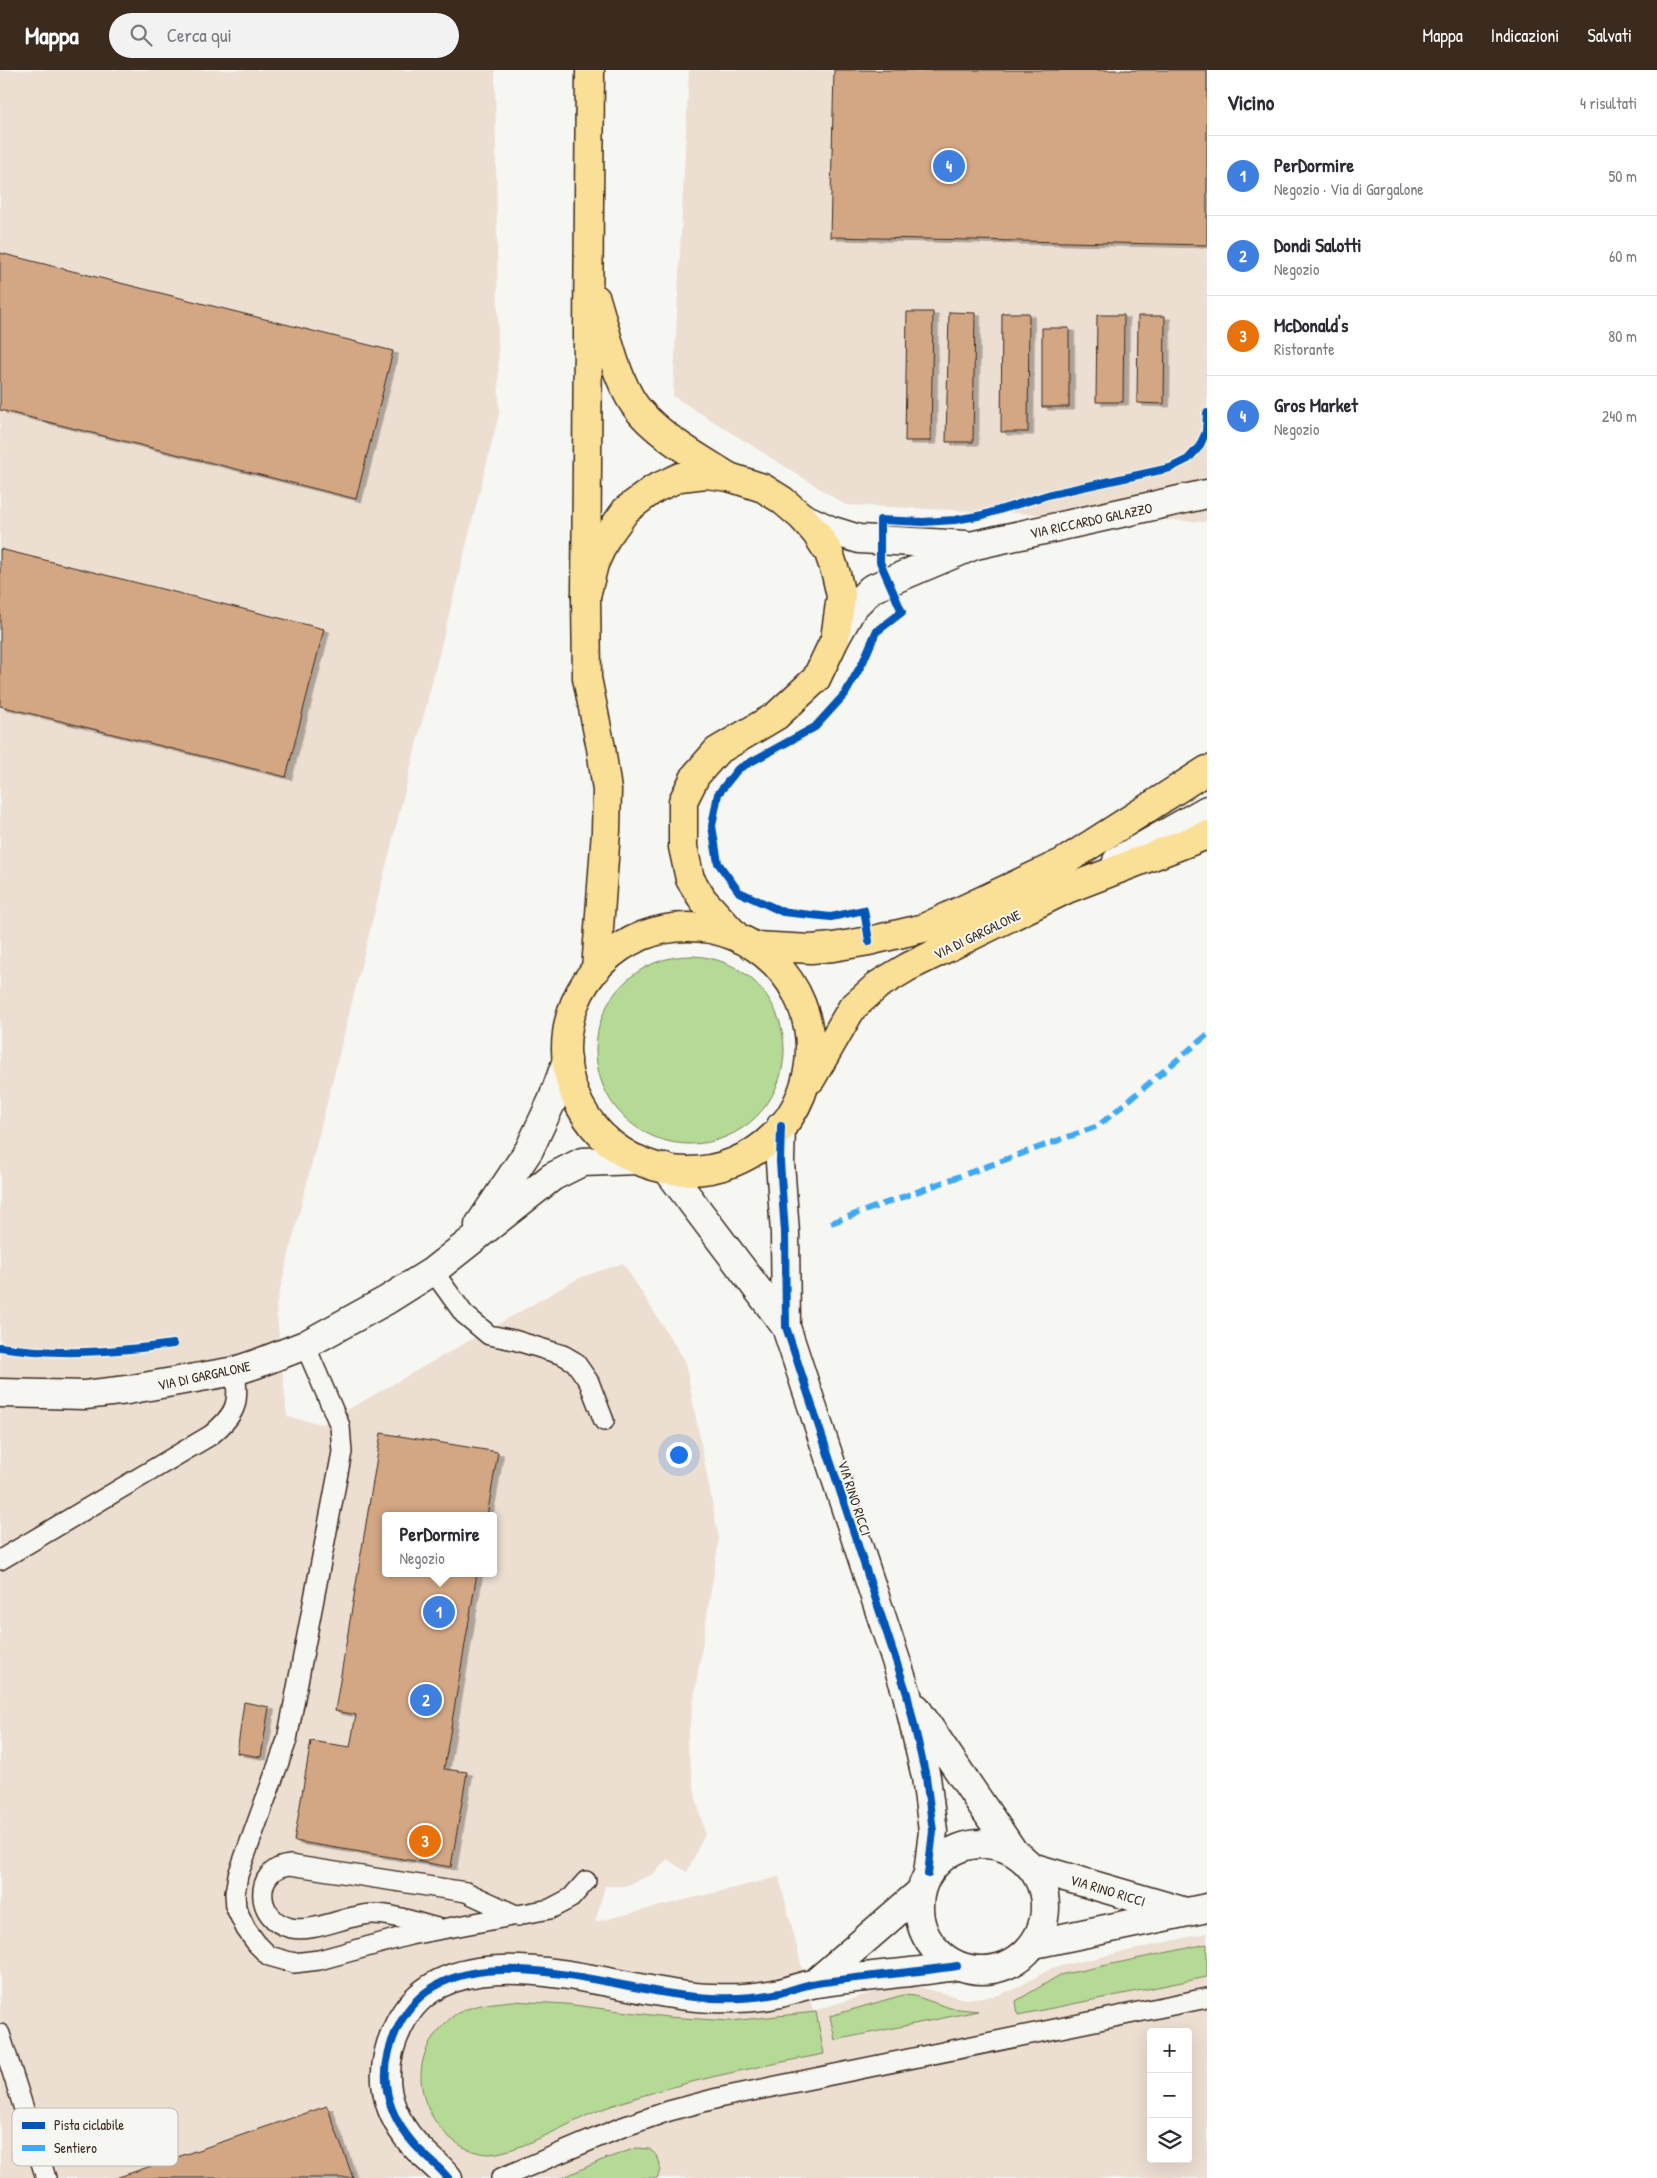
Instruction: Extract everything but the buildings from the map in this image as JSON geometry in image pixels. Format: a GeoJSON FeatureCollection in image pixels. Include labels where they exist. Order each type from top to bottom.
{"type":"FeatureCollection","features":[{"type":"Feature","properties":{"kind":"main road"},"geometry":{"type":"LineString","coordinates":[[590,70],[587,678],[607,790],[606,831],[596,970]]}},
{"type":"Feature","properties":{"kind":"main road"},"geometry":{"type":"LineString","coordinates":[[588,274],[620,377],[630,398],[648,420],[673,441],[729,477]]}},
{"type":"Feature","properties":{"kind":"main road"},"geometry":{"type":"LineString","coordinates":[[586,596],[594,564],[606,538],[626,510],[654,490],[680,477],[706,474],[729,477],[763,488],[782,500],[802,517],[816,533],[829,553],[841,596],[835,639],[816,679],[776,716],[717,752],[696,775],[683,801],[683,847],[690,879],[703,900],[746,942],[784,973],[796,992],[805,1012],[810,1055],[807,1077],[800,1098]]}},
{"type":"Feature","properties":{"kind":"main road","name":"VIA DI GARGALONE"},"geometry":{"type":"LineString","coordinates":[[1207,770],[1062,863],[924,928],[854,944],[811,949],[746,942],[697,927],[657,931],[638,938],[620,948],[596,970],[578,997],[568,1028],[567,1060],[570,1082],[578,1102],[589,1120],[603,1137],[620,1150],[638,1160],[680,1171],[704,1170],[729,1164],[751,1153],[771,1138],[781,1126],[800,1098],[852,1008],[878,985],[908,967],[1068,889],[1207,835]]}},
{"type":"Feature","properties":{"kind":"street","name":"VIA RICCARDO GALAZZO"},"geometry":{"type":"LineString","coordinates":[[835,639],[853,607],[871,588],[975,545],[1207,494]]}},
{"type":"Feature","properties":{"kind":"street","name":"VIA RICCARDO GALAZZO"},"geometry":{"type":"LineString","coordinates":[[802,517],[830,530],[859,539],[975,545]]}},
{"type":"Feature","properties":{"kind":"street"},"geometry":{"type":"LineString","coordinates":[[1062,863],[1207,798]]}},
{"type":"Feature","properties":{"kind":"street"},"geometry":{"type":"LineString","coordinates":[[1068,889],[1207,810]]}},
{"type":"Feature","properties":{"kind":"street","name":"VIA DI GARGALONE"},"geometry":{"type":"LineString","coordinates":[[466,1245],[529,1150],[552,1101],[567,1060]]}},
{"type":"Feature","properties":{"kind":"street","name":"VIA RINO RICCI"},"geometry":{"type":"LineString","coordinates":[[781,1126],[780,1162],[785,1233],[786,1328],[907,1694],[926,1777],[933,1831],[924,1883]]}},
{"type":"Feature","properties":{"kind":"street","name":"VIA DI GARGALONE"},"geometry":{"type":"LineString","coordinates":[[0,1393],[85,1395],[127,1390],[235,1371],[305,1345],[387,1300],[433,1271],[552,1177],[582,1162],[638,1160]]}},
{"type":"Feature","properties":{"kind":"street","name":"VIA RINO RICCI"},"geometry":{"type":"LineString","coordinates":[[666,1168],[786,1328]]}},
{"type":"Feature","properties":{"kind":"street","name":"VIA RINO RICCI"},"geometry":{"type":"LineString","coordinates":[[907,1694],[1022,1859],[1196,1910]]}},
{"type":"Feature","properties":{"kind":"street"},"geometry":{"type":"LineString","coordinates":[[450,2177],[413,2144],[396,2119],[389,2104],[385,2074],[393,2039],[401,2021],[422,1996],[446,1981],[466,1974],[521,1970],[556,1972],[664,1994],[741,1999],[780,1993],[814,1983],[957,1966],[978,1971],[1000,1968],[1019,1959],[1034,1944],[1043,1925],[1046,1904],[1042,1885],[1022,1859],[995,1845],[976,1844],[957,1849],[941,1859],[924,1883],[814,1983]]}},
{"type":"Feature","properties":{"kind":"street"},"geometry":{"type":"LineString","coordinates":[[924,1883],[918,1908],[921,1926],[928,1941],[939,1954],[957,1966]]}},
{"type":"Feature","properties":{"kind":"street","name":"VIA RINO RICCI"},"geometry":{"type":"LineString","coordinates":[[1034,1944],[1196,1910]]}},
{"type":"Feature","properties":{"kind":"lane"},"geometry":{"type":"LineString","coordinates":[[433,1271],[464,1314],[489,1335],[564,1355],[574,1362],[589,1382],[604,1421]]}},
{"type":"Feature","properties":{"kind":"lane"},"geometry":{"type":"LineString","coordinates":[[305,1345],[340,1426],[342,1452],[287,1740],[238,1875],[235,1893],[236,1908],[256,1944],[270,1956],[294,1963],[319,1960],[410,1935],[550,1909],[571,1898],[586,1881]]}},
{"type":"Feature","properties":{"kind":"lane"},"geometry":{"type":"LineString","coordinates":[[0,1560],[211,1435],[227,1420],[236,1406],[238,1398],[235,1371]]}},
{"type":"Feature","properties":{"kind":"lane"},"geometry":{"type":"LineString","coordinates":[[443,1929],[373,1914],[307,1928],[288,1927],[271,1918],[267,1913],[264,1906],[263,1887],[271,1874],[277,1869],[290,1865],[466,1892],[518,1916]]}},
{"type":"Feature","properties":{"kind":"lane"},"geometry":{"type":"LineString","coordinates":[[500,2178],[620,2128],[702,2102],[761,2088],[1207,1998]]}},
{"type":"Feature","properties":{"kind":"lane"},"geometry":{"type":"LineString","coordinates":[[0,2034],[24,2108]]}},
{"type":"Feature","properties":{"kind":"lane"},"geometry":{"type":"LineString","coordinates":[[42,2166],[46,2178]]}},
{"type":"Feature","properties":{"kind":"shaded area"},"geometry":{"type":"Polygon","coordinates":[[[0,70],[495,70],[499,414],[276,1306],[287,1417],[323,1424],[579,1278],[623,1263],[685,1361],[719,1539],[687,1742],[695,1794],[705,1834],[687,1872],[667,1859],[653,1874],[625,1886],[605,1886],[595,1922],[779,1877],[813,2011],[893,1986],[919,1987],[965,1999],[994,1996],[1013,1990],[1052,1968],[1207,1933],[1207,2178],[0,2178],[0,70]]]}},
{"type":"Feature","properties":{"kind":"shaded area"},"geometry":{"type":"Polygon","coordinates":[[[689,70],[1207,70],[1207,522],[846,505],[673,396],[689,70]]]}},
{"type":"Feature","properties":{"kind":"green space"},"geometry":{"type":"Polygon","coordinates":[[[681,956],[699,956],[726,963],[757,983],[777,1014],[784,1041],[784,1059],[777,1086],[757,1117],[726,1137],[699,1144],[681,1144],[663,1140],[646,1133],[630,1123],[617,1110],[607,1094],[600,1077],[596,1059],[596,1041],[600,1023],[607,1006],[617,990],[630,977],[646,967],[663,960],[681,956]]]}},
{"type":"Feature","properties":{"kind":"green space"},"geometry":{"type":"Polygon","coordinates":[[[1207,1944],[1207,1977],[1018,2015],[1016,2001],[1060,1975],[1207,1944]]]}},
{"type":"Feature","properties":{"kind":"green space"},"geometry":{"type":"Polygon","coordinates":[[[903,1995],[915,1996],[950,2008],[978,2011],[835,2040],[830,2016],[903,1995]]]}},
{"type":"Feature","properties":{"kind":"green space"},"geometry":{"type":"Polygon","coordinates":[[[512,2001],[566,2004],[667,2017],[730,2021],[816,2012],[824,2054],[742,2070],[661,2090],[594,2112],[517,2148],[489,2154],[475,2152],[454,2141],[442,2130],[433,2117],[426,2103],[422,2088],[421,2072],[424,2057],[430,2042],[449,2019],[457,2013],[492,2003],[512,2001]]]}},
{"type":"Feature","properties":{"kind":"green space"},"geometry":{"type":"Polygon","coordinates":[[[636,2148],[649,2149],[656,2155],[660,2166],[657,2178],[562,2178],[602,2160],[636,2148]]]}},
{"type":"Feature","properties":{"kind":"marked path"},"geometry":{"type":"LineString","coordinates":[[831,1223],[1098,1126],[1207,1035]]}},
{"type":"Feature","properties":{"kind":"cycle path"},"geometry":{"type":"LineString","coordinates":[[869,941],[864,910],[831,917],[783,912],[739,892],[718,863],[712,826],[718,794],[738,769],[815,727],[845,694],[863,662],[876,632],[902,612],[880,562],[880,520],[923,522],[955,520],[983,515],[1051,494],[1170,468],[1188,459],[1199,447],[1206,432],[1207,413]]}},
{"type":"Feature","properties":{"kind":"cycle path"},"geometry":{"type":"LineString","coordinates":[[781,1126],[780,1162],[785,1233],[786,1327],[907,1694],[926,1777],[933,1831],[928,1874]]}},
{"type":"Feature","properties":{"kind":"cycle path"},"geometry":{"type":"LineString","coordinates":[[0,1347],[22,1350],[86,1352],[173,1344]]}},
{"type":"Feature","properties":{"kind":"cycle path"},"geometry":{"type":"LineString","coordinates":[[448,2178],[402,2129],[394,2115],[389,2100],[386,2070],[388,2054],[400,2023],[425,1993],[459,1976],[499,1970],[544,1972],[676,1995],[738,1998],[771,1995],[817,1983],[957,1966]]}},
{"type":"Feature","properties":{"kind":"place","name":"Gros Market"},"geometry":{"type":"Point","coordinates":[949,166]}},
{"type":"Feature","properties":{"kind":"place","name":"PerDormire"},"geometry":{"type":"Point","coordinates":[439,1612]}},
{"type":"Feature","properties":{"kind":"place","name":"Dondi Salotti"},"geometry":{"type":"Point","coordinates":[426,1700]}},
{"type":"Feature","properties":{"kind":"place","name":"McDonald's"},"geometry":{"type":"Point","coordinates":[425,1841]}}]}
